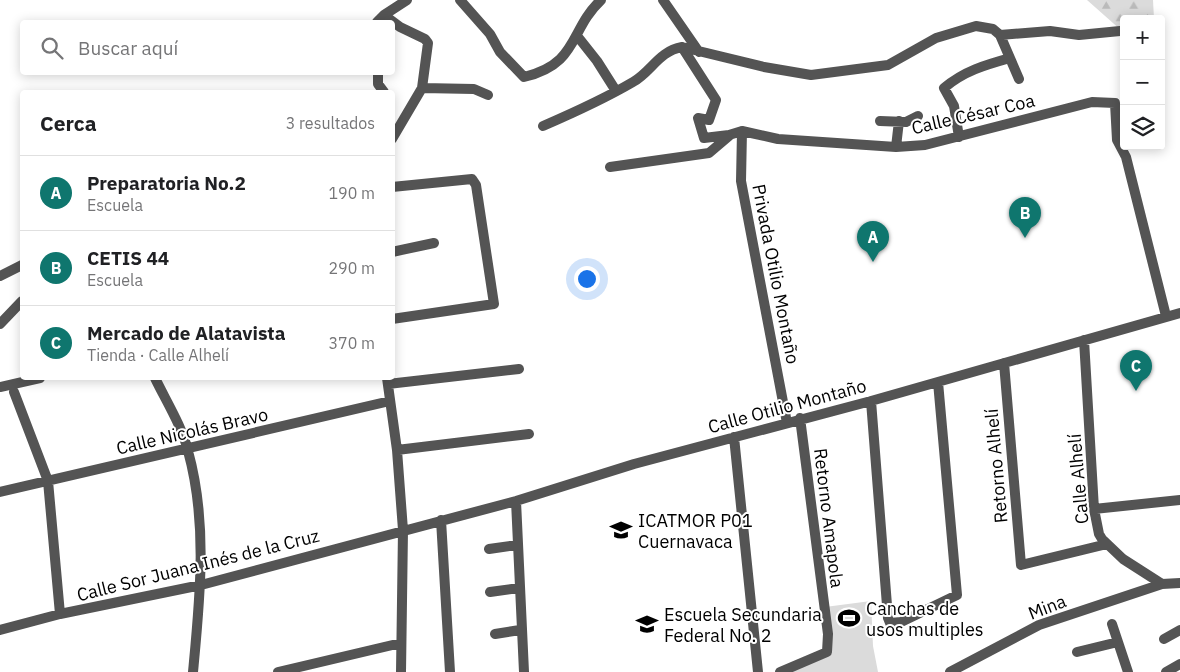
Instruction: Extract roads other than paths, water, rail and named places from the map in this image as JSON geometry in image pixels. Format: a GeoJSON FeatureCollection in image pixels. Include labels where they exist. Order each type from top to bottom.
{"type":"FeatureCollection","features":[{"type":"Feature","properties":{"kind":"street"},"geometry":{"type":"LineString","coordinates":[[380,19],[407,0]]}},
{"type":"Feature","properties":{"kind":"street"},"geometry":{"type":"LineString","coordinates":[[468,2],[500,52],[524,77],[548,68],[560,60],[578,37],[590,10],[601,0]]}},
{"type":"Feature","properties":{"kind":"street"},"geometry":{"type":"LineString","coordinates":[[663,0],[699,52]]}},
{"type":"Feature","properties":{"kind":"street"},"geometry":{"type":"LineString","coordinates":[[395,25],[425,39],[428,43],[422,88],[411,103],[395,132]]}},
{"type":"Feature","properties":{"kind":"street"},"geometry":{"type":"LineString","coordinates":[[543,126],[635,81],[657,59],[682,47],[764,67],[812,75],[888,65],[936,38],[976,26],[993,29],[1000,36],[1019,79]]}},
{"type":"Feature","properties":{"kind":"street"},"geometry":{"type":"LineString","coordinates":[[1000,36],[1050,32],[1079,35],[1120,31]]}},
{"type":"Feature","properties":{"kind":"street"},"geometry":{"type":"LineString","coordinates":[[578,37],[597,60],[616,91]]}},
{"type":"Feature","properties":{"kind":"street"},"geometry":{"type":"LineString","coordinates":[[682,47],[716,100],[709,120],[698,118],[704,138],[730,136]]}},
{"type":"Feature","properties":{"kind":"street"},"geometry":{"type":"LineString","coordinates":[[960,137],[954,106],[944,88],[957,77],[974,68],[1010,58]]}},
{"type":"Feature","properties":{"kind":"street"},"geometry":{"type":"LineString","coordinates":[[378,75],[378,84],[382,90]]}},
{"type":"Feature","properties":{"kind":"street"},"geometry":{"type":"LineString","coordinates":[[422,88],[474,89],[488,95]]}},
{"type":"Feature","properties":{"kind":"street","name":"Calle César Coa"},"geometry":{"type":"LineString","coordinates":[[742,131],[778,139],[896,147],[926,145],[1092,102],[1115,103],[1118,140],[1126,157],[1166,316]]}},
{"type":"Feature","properties":{"kind":"street"},"geometry":{"type":"LineString","coordinates":[[880,121],[906,122],[918,116]]}},
{"type":"Feature","properties":{"kind":"street"},"geometry":{"type":"LineString","coordinates":[[896,147],[899,121]]}},
{"type":"Feature","properties":{"kind":"street"},"geometry":{"type":"LineString","coordinates":[[610,167],[709,153],[730,136],[742,131]]}},
{"type":"Feature","properties":{"kind":"street","name":"Privada Otilio Montaño"},"geometry":{"type":"LineString","coordinates":[[742,131],[742,181],[787,423]]}},
{"type":"Feature","properties":{"kind":"street"},"geometry":{"type":"LineString","coordinates":[[395,188],[472,179],[476,185],[494,304],[395,319]]}},
{"type":"Feature","properties":{"kind":"street"},"geometry":{"type":"LineString","coordinates":[[395,251],[434,243]]}},
{"type":"Feature","properties":{"kind":"street"},"geometry":{"type":"LineString","coordinates":[[0,276],[20,266]]}},
{"type":"Feature","properties":{"kind":"street"},"geometry":{"type":"LineString","coordinates":[[0,324],[20,303]]}},
{"type":"Feature","properties":{"kind":"street","name":"Calle Otilio Montaño"},"geometry":{"type":"LineString","coordinates":[[403,530],[516,501],[634,464],[800,418],[871,401],[1180,312]]}},
{"type":"Feature","properties":{"kind":"street","name":"Calle Alhelí"},"geometry":{"type":"LineString","coordinates":[[1084,340],[1094,509],[1099,534],[1123,559],[1162,584]]}},
{"type":"Feature","properties":{"kind":"street","name":"Retorno Alhelí"},"geometry":{"type":"LineString","coordinates":[[1004,363],[1021,565],[1107,544]]}},
{"type":"Feature","properties":{"kind":"street"},"geometry":{"type":"LineString","coordinates":[[402,672],[403,530],[397,450],[388,381],[519,369]]}},
{"type":"Feature","properties":{"kind":"street"},"geometry":{"type":"LineString","coordinates":[[0,387],[31,380]]}},
{"type":"Feature","properties":{"kind":"street"},"geometry":{"type":"LineString","coordinates":[[155,380],[188,449],[198,505],[201,585],[193,672]]}},
{"type":"Feature","properties":{"kind":"street"},"geometry":{"type":"LineString","coordinates":[[871,401],[888,618],[890,623],[901,622],[957,595],[938,382]]}},
{"type":"Feature","properties":{"kind":"street"},"geometry":{"type":"LineString","coordinates":[[14,392],[48,481],[60,614]]}},
{"type":"Feature","properties":{"kind":"street","name":"Calle Nicolás Bravo"},"geometry":{"type":"LineString","coordinates":[[0,492],[390,401]]}},
{"type":"Feature","properties":{"kind":"street","name":"Retorno Amapola"},"geometry":{"type":"LineString","coordinates":[[780,672],[827,652],[828,634],[800,418]]}},
{"type":"Feature","properties":{"kind":"street"},"geometry":{"type":"LineString","coordinates":[[397,450],[530,434]]}},
{"type":"Feature","properties":{"kind":"street"},"geometry":{"type":"LineString","coordinates":[[734,437],[758,672]]}},
{"type":"Feature","properties":{"kind":"street"},"geometry":{"type":"LineString","coordinates":[[1094,509],[1180,500]]}},
{"type":"Feature","properties":{"kind":"street"},"geometry":{"type":"LineString","coordinates":[[516,501],[520,630],[524,672]]}},
{"type":"Feature","properties":{"kind":"street"},"geometry":{"type":"LineString","coordinates":[[441,520],[450,672]]}},
{"type":"Feature","properties":{"kind":"street","name":"Calle Sor Juana Inés de la Cruz"},"geometry":{"type":"LineString","coordinates":[[0,630],[60,614],[201,585],[403,530]]}},
{"type":"Feature","properties":{"kind":"street"},"geometry":{"type":"LineString","coordinates":[[489,549],[517,545]]}},
{"type":"Feature","properties":{"kind":"street","name":"Mina"},"geometry":{"type":"LineString","coordinates":[[950,672],[1039,625],[1162,584],[1180,583]]}},
{"type":"Feature","properties":{"kind":"street"},"geometry":{"type":"LineString","coordinates":[[490,592],[519,588]]}},
{"type":"Feature","properties":{"kind":"street"},"geometry":{"type":"LineString","coordinates":[[1112,624],[1127,672]]}},
{"type":"Feature","properties":{"kind":"street"},"geometry":{"type":"LineString","coordinates":[[495,634],[520,630]]}},
{"type":"Feature","properties":{"kind":"street"},"geometry":{"type":"LineString","coordinates":[[1164,639],[1180,630]]}},
{"type":"Feature","properties":{"kind":"street"},"geometry":{"type":"LineString","coordinates":[[1077,652],[1118,642]]}},
{"type":"Feature","properties":{"kind":"street"},"geometry":{"type":"LineString","coordinates":[[278,672],[401,643]]}},
{"type":"Feature","properties":{"kind":"street"},"geometry":{"type":"LineString","coordinates":[[1166,672],[1180,664]]}},
{"type":"Feature","properties":{"kind":"place","name":"CETIS 44"},"geometry":{"type":"Point","coordinates":[1025,238]}},
{"type":"Feature","properties":{"kind":"place","name":"Preparatoria No.2"},"geometry":{"type":"Point","coordinates":[873,262]}},
{"type":"Feature","properties":{"kind":"place","name":"Mercado de Alatavista"},"geometry":{"type":"Point","coordinates":[1136,391]}},
{"type":"Feature","properties":{"kind":"place","name":"ICATMOR P01 Cuernavaca"},"geometry":{"type":"Point","coordinates":[621,530]}},
{"type":"Feature","properties":{"kind":"place","name":"Canchas de usos multiples"},"geometry":{"type":"Point","coordinates":[849,618]}},
{"type":"Feature","properties":{"kind":"place","name":"Escuela Secundaria Federal No. 2"},"geometry":{"type":"Point","coordinates":[647,624]}}]}
